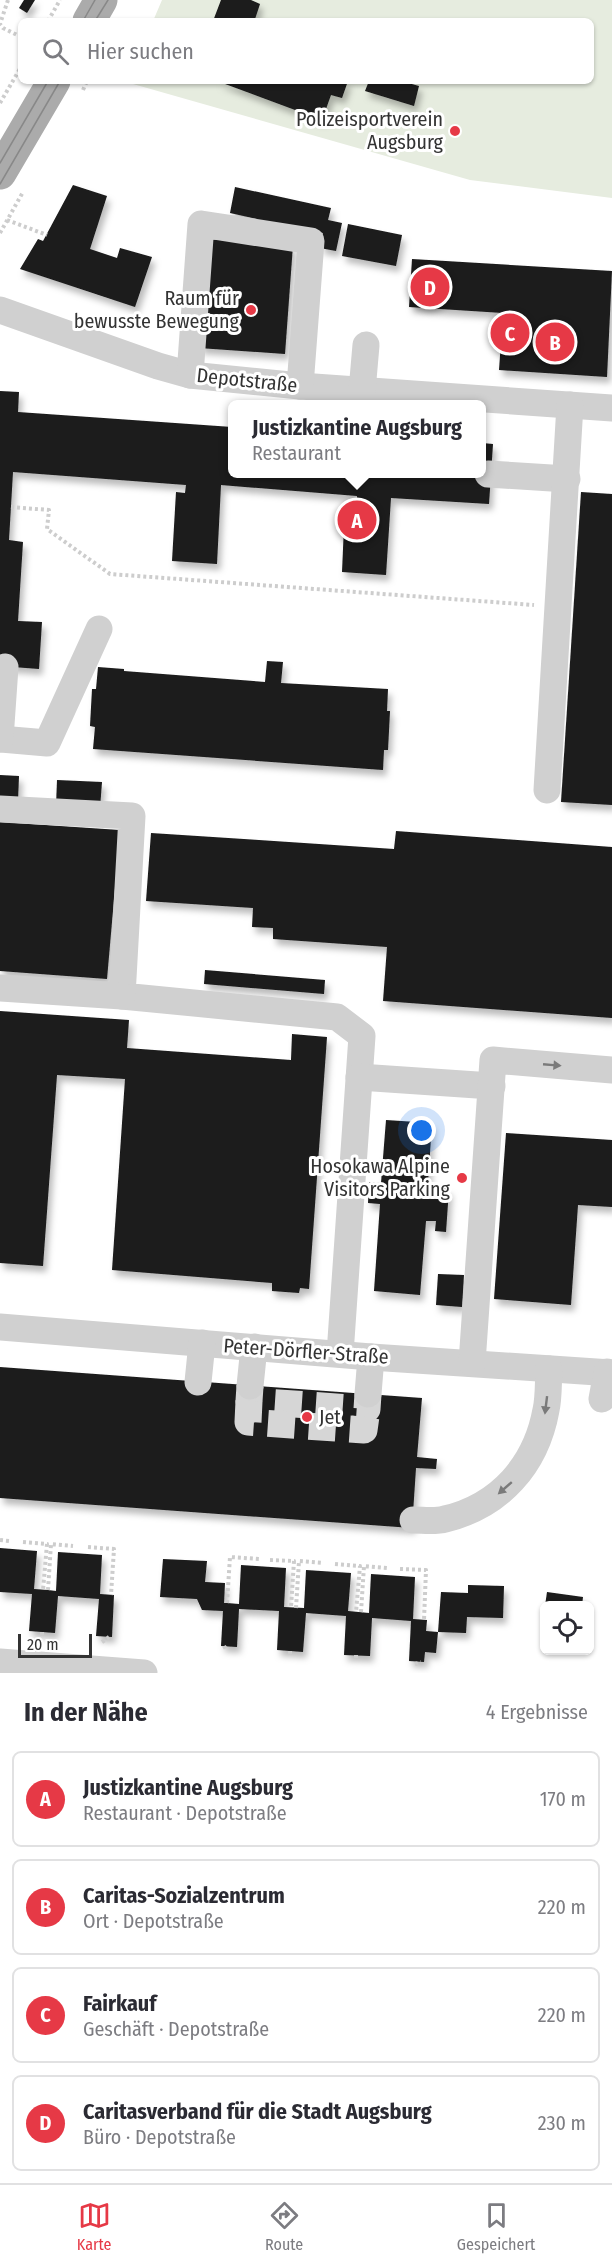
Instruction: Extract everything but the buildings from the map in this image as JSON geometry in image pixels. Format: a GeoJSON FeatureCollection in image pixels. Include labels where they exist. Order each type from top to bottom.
{"type":"FeatureCollection","features":[{"type":"Feature","properties":{"kind":"main road"},"geometry":{"type":"LineString","coordinates":[[12,172],[53,84]]}},
{"type":"Feature","properties":{"kind":"street"},"geometry":{"type":"LineString","coordinates":[[190,375],[201,224],[311,241],[300,386]]}},
{"type":"Feature","properties":{"kind":"street","name":"Depotstraße"},"geometry":{"type":"LineString","coordinates":[[0,310],[158,366],[190,375],[362,391],[612,408]]}},
{"type":"Feature","properties":{"kind":"street"},"geometry":{"type":"LineString","coordinates":[[362,391],[366,345]]}},
{"type":"Feature","properties":{"kind":"street"},"geometry":{"type":"LineString","coordinates":[[547,790],[570,405]]}},
{"type":"Feature","properties":{"kind":"street"},"geometry":{"type":"LineString","coordinates":[[488,474],[567,479]]}},
{"type":"Feature","properties":{"kind":"street"},"geometry":{"type":"LineString","coordinates":[[5,667],[0,739],[47,743],[99,629]]}},
{"type":"Feature","properties":{"kind":"street"},"geometry":{"type":"LineString","coordinates":[[0,809],[132,816],[122,996]]}},
{"type":"Feature","properties":{"kind":"street"},"geometry":{"type":"LineString","coordinates":[[0,988],[122,996],[337,1017],[362,1036],[340,1354]]}},
{"type":"Feature","properties":{"kind":"street"},"geometry":{"type":"LineString","coordinates":[[359,1077],[612,1070]]}},
{"type":"Feature","properties":{"kind":"street"},"geometry":{"type":"LineString","coordinates":[[472,1363],[493,1073]]}},
{"type":"Feature","properties":{"kind":"street","name":"Peter-Dörfler-Straße"},"geometry":{"type":"LineString","coordinates":[[0,1327],[371,1357],[609,1372]]}},
{"type":"Feature","properties":{"kind":"street"},"geometry":{"type":"LineString","coordinates":[[198,1382],[202,1343]]}},
{"type":"Feature","properties":{"kind":"street"},"geometry":{"type":"LineString","coordinates":[[250,1386],[254,1347]]}},
{"type":"Feature","properties":{"kind":"street"},"geometry":{"type":"LineString","coordinates":[[368,1394],[371,1357]]}},
{"type":"Feature","properties":{"kind":"street"},"geometry":{"type":"LineString","coordinates":[[413,1520],[443,1520],[473,1510],[509,1486],[524,1467],[537,1439],[546,1410],[549,1369]]}},
{"type":"Feature","properties":{"kind":"street"},"geometry":{"type":"LineString","coordinates":[[602,1399],[609,1372]]}},
{"type":"Feature","properties":{"kind":"street"},"geometry":{"type":"LineString","coordinates":[[0,1662],[144,1673]]}},
{"type":"Feature","properties":{"kind":"path"},"geometry":{"type":"LineString","coordinates":[[8,0],[0,24],[18,36]]}},
{"type":"Feature","properties":{"kind":"path"},"geometry":{"type":"LineString","coordinates":[[50,18],[60,0]]}},
{"type":"Feature","properties":{"kind":"path"},"geometry":{"type":"LineString","coordinates":[[0,103],[18,72]]}},
{"type":"Feature","properties":{"kind":"path"},"geometry":{"type":"LineString","coordinates":[[0,233],[7,220],[12,172]]}},
{"type":"Feature","properties":{"kind":"path"},"geometry":{"type":"LineString","coordinates":[[7,220],[46,235]]}},
{"type":"Feature","properties":{"kind":"path"},"geometry":{"type":"LineString","coordinates":[[10,507],[49,510],[47,530],[110,574],[559,607]]}},
{"type":"Feature","properties":{"kind":"path"},"geometry":{"type":"LineString","coordinates":[[0,1540],[9,1541]]}},
{"type":"Feature","properties":{"kind":"path"},"geometry":{"type":"LineString","coordinates":[[23,1542],[47,1544],[45,1590],[51,1544],[73,1546]]}},
{"type":"Feature","properties":{"kind":"path"},"geometry":{"type":"LineString","coordinates":[[88,1547],[114,1549],[111,1595]]}},
{"type":"Feature","properties":{"kind":"path"},"geometry":{"type":"LineString","coordinates":[[227,1603],[230,1557],[259,1559]]}},
{"type":"Feature","properties":{"kind":"path"},"geometry":{"type":"LineString","coordinates":[[270,1560],[294,1561],[294,1608],[299,1562],[323,1563]]}},
{"type":"Feature","properties":{"kind":"path"},"geometry":{"type":"LineString","coordinates":[[334,1564],[360,1566],[359,1612],[364,1566],[387,1568]]}},
{"type":"Feature","properties":{"kind":"path"},"geometry":{"type":"LineString","coordinates":[[400,1569],[426,1570],[424,1620]]}},
{"type":"Feature","properties":{"kind":"path"},"geometry":{"type":"LineString","coordinates":[[102,1642],[109,1637]]}},
{"type":"Feature","properties":{"kind":"path"},"geometry":{"type":"LineString","coordinates":[[224,1646],[227,1651]]}},
{"type":"Feature","properties":{"kind":"path"},"geometry":{"type":"LineString","coordinates":[[415,1664],[421,1662]]}},
{"type":"Feature","properties":{"kind":"shaded area","name":"Polizeisportverein Augsburg"},"geometry":{"type":"Polygon","coordinates":[[[162,0],[612,0],[612,198],[470,180],[133,84],[594,84],[594,18],[154,18],[162,0]]]}},
{"type":"Feature","properties":{"kind":"tunnel"},"geometry":{"type":"LineString","coordinates":[[250,1386],[249,1401],[367,1409],[368,1394]]}},
{"type":"Feature","properties":{"kind":"tunnel"},"geometry":{"type":"LineString","coordinates":[[249,1401],[248,1422],[364,1430],[367,1409]]}},
{"type":"Feature","properties":{"kind":"tram line"},"geometry":{"type":"LineString","coordinates":[[85,18],[95,0]]}},
{"type":"Feature","properties":{"kind":"tram line"},"geometry":{"type":"LineString","coordinates":[[97,18],[108,0]]}},
{"type":"Feature","properties":{"kind":"tram line"},"geometry":{"type":"LineString","coordinates":[[0,163],[46,84]]}},
{"type":"Feature","properties":{"kind":"tram line"},"geometry":{"type":"LineString","coordinates":[[0,184],[58,84]]}},
{"type":"Feature","properties":{"kind":"place","name":"Polizeisportverein Augsburg"},"geometry":{"type":"Point","coordinates":[455,131]}},
{"type":"Feature","properties":{"kind":"place","name":"Caritasverband für die Stadt Augsburg"},"geometry":{"type":"Point","coordinates":[430,287]}},
{"type":"Feature","properties":{"kind":"place","name":"Raum für bewusste Bewegung"},"geometry":{"type":"Point","coordinates":[251,310]}},
{"type":"Feature","properties":{"kind":"place","name":"Fairkauf"},"geometry":{"type":"Point","coordinates":[510,333]}},
{"type":"Feature","properties":{"kind":"place","name":"Caritas-Sozialzentrum"},"geometry":{"type":"Point","coordinates":[555,342]}},
{"type":"Feature","properties":{"kind":"place","name":"Justizkantine Augsburg"},"geometry":{"type":"Point","coordinates":[357,520]}},
{"type":"Feature","properties":{"kind":"place","name":"Hosokawa Alpine Visitors Parking"},"geometry":{"type":"Point","coordinates":[462,1178]}},
{"type":"Feature","properties":{"kind":"place","name":"Jet"},"geometry":{"type":"Point","coordinates":[307,1417]}}]}
